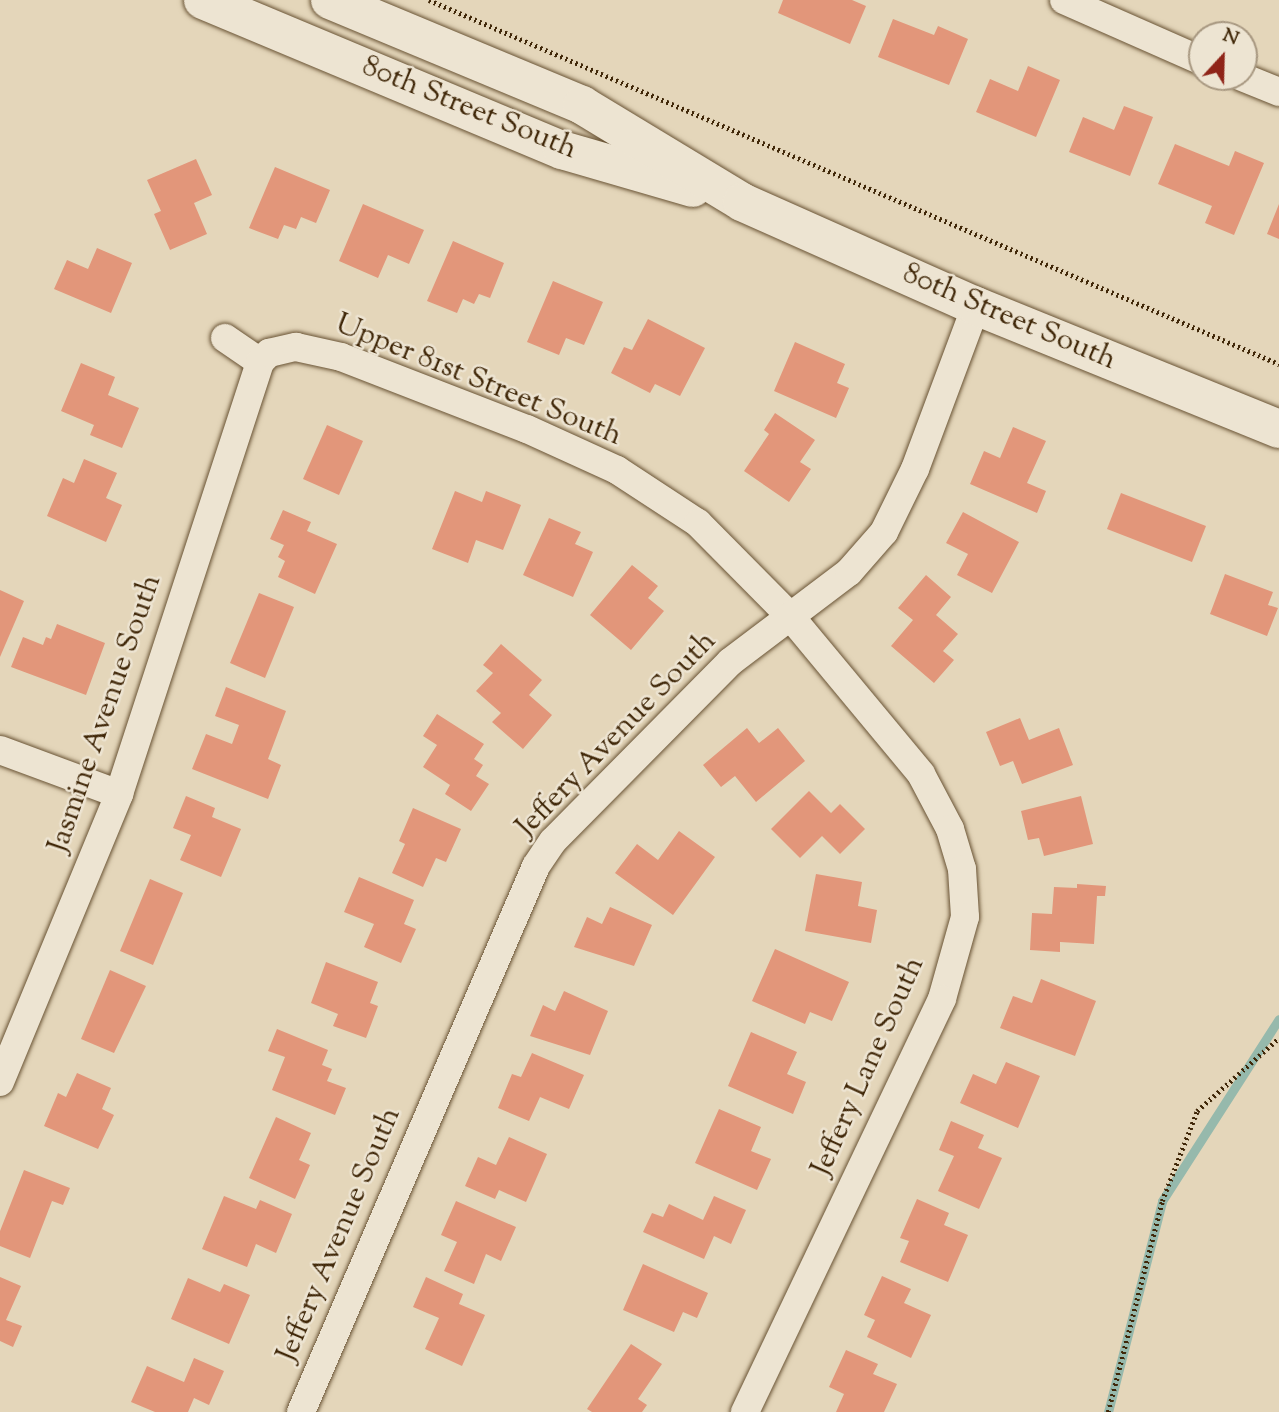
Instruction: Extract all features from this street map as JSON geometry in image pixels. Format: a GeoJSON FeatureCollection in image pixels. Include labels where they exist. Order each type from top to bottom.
{"type":"FeatureCollection","features":[{"type":"Feature","properties":{"kind":"main road","name":"80th Street South"},"geometry":{"type":"LineString","coordinates":[[203,0],[562,150],[742,202]]}},
{"type":"Feature","properties":{"kind":"main road","name":"80th Street South"},"geometry":{"type":"LineString","coordinates":[[330,0],[582,105],[742,202],[976,306],[1279,429]]}},
{"type":"Feature","properties":{"kind":"street"},"geometry":{"type":"LineString","coordinates":[[1064,0],[1188,55]]}},
{"type":"Feature","properties":{"kind":"street"},"geometry":{"type":"LineString","coordinates":[[1258,83],[1279,92]]}},
{"type":"Feature","properties":{"kind":"street","name":"Jeffery Avenue South"},"geometry":{"type":"LineString","coordinates":[[301,1412],[536,866],[553,841],[730,662],[849,572],[884,532],[915,469],[976,306]]}},
{"type":"Feature","properties":{"kind":"street"},"geometry":{"type":"LineString","coordinates":[[225,338],[260,362]]}},
{"type":"Feature","properties":{"kind":"street","name":"Upper 81st Street South"},"geometry":{"type":"LineString","coordinates":[[260,362],[269,353],[296,346],[341,357],[527,429],[617,470],[698,523],[790,616]]}},
{"type":"Feature","properties":{"kind":"street","name":"Jasmine Avenue South"},"geometry":{"type":"LineString","coordinates":[[0,1082],[119,794],[260,362]]}},
{"type":"Feature","properties":{"kind":"street","name":"Jeffery Lane South"},"geometry":{"type":"LineString","coordinates":[[745,1412],[942,999],[965,917],[962,869],[950,829],[920,774],[790,616]]}},
{"type":"Feature","properties":{"kind":"street"},"geometry":{"type":"LineString","coordinates":[[0,750],[119,794]]}},
{"type":"Feature","properties":{"kind":"path"},"geometry":{"type":"LineString","coordinates":[[429,0],[1279,364]]}},
{"type":"Feature","properties":{"kind":"path"},"geometry":{"type":"LineString","coordinates":[[1108,1412],[1162,1201],[1197,1111],[1279,1038]]}},
{"type":"Feature","properties":{"kind":"building"},"geometry":{"type":"Polygon","coordinates":[[[783,0],[852,0],[866,6],[850,44],[778,13],[783,0]]]}},
{"type":"Feature","properties":{"kind":"building"},"geometry":{"type":"Polygon","coordinates":[[[893,19],[934,35],[938,26],[968,39],[949,85],[878,57],[893,19]]]}},
{"type":"Feature","properties":{"kind":"building"},"geometry":{"type":"Polygon","coordinates":[[[1028,66],[1060,80],[1036,137],[976,112],[990,79],[1018,91],[1028,66]]]}},
{"type":"Feature","properties":{"kind":"building"},"geometry":{"type":"Polygon","coordinates":[[[1124,106],[1153,117],[1130,176],[1069,152],[1083,117],[1114,130],[1124,106]]]}},
{"type":"Feature","properties":{"kind":"building"},"geometry":{"type":"Polygon","coordinates":[[[1175,144],[1229,166],[1235,151],[1264,163],[1234,235],[1205,223],[1212,206],[1158,184],[1175,144]]]}},
{"type":"Feature","properties":{"kind":"building"},"geometry":{"type":"Polygon","coordinates":[[[196,159],[212,195],[194,203],[207,234],[170,250],[154,214],[161,211],[147,180],[196,159]]]}},
{"type":"Feature","properties":{"kind":"building"},"geometry":{"type":"Polygon","coordinates":[[[275,167],[330,190],[316,223],[301,217],[296,229],[284,225],[278,239],[249,228],[275,167]]]}},
{"type":"Feature","properties":{"kind":"building"},"geometry":{"type":"Polygon","coordinates":[[[363,204],[424,230],[409,264],[388,255],[378,278],[339,261],[363,204]]]}},
{"type":"Feature","properties":{"kind":"building"},"geometry":{"type":"Polygon","coordinates":[[[1279,204],[1279,239],[1267,234],[1279,204]]]}},
{"type":"Feature","properties":{"kind":"building"},"geometry":{"type":"Polygon","coordinates":[[[453,241],[504,263],[490,298],[479,294],[474,304],[463,299],[457,313],[427,301],[453,241]]]}},
{"type":"Feature","properties":{"kind":"building"},"geometry":{"type":"Polygon","coordinates":[[[97,248],[132,263],[111,313],[54,289],[67,260],[88,269],[97,248]]]}},
{"type":"Feature","properties":{"kind":"building"},"geometry":{"type":"Polygon","coordinates":[[[553,281],[603,302],[584,345],[566,338],[559,355],[527,342],[553,281]]]}},
{"type":"Feature","properties":{"kind":"building"},"geometry":{"type":"Polygon","coordinates":[[[648,319],[705,348],[680,396],[655,384],[650,393],[611,373],[624,347],[632,350],[648,319]]]}},
{"type":"Feature","properties":{"kind":"building"},"geometry":{"type":"Polygon","coordinates":[[[795,342],[845,364],[837,383],[849,388],[836,418],[774,391],[795,342]]]}},
{"type":"Feature","properties":{"kind":"building"},"geometry":{"type":"Polygon","coordinates":[[[81,363],[115,377],[108,395],[139,408],[122,448],[90,435],[94,425],[61,411],[81,363]]]}},
{"type":"Feature","properties":{"kind":"building"},"geometry":{"type":"Polygon","coordinates":[[[775,413],[815,440],[800,462],[811,469],[789,502],[744,471],[769,434],[764,430],[775,413]]]}},
{"type":"Feature","properties":{"kind":"building"},"geometry":{"type":"Polygon","coordinates":[[[327,425],[363,441],[339,495],[303,479],[327,425]]]}},
{"type":"Feature","properties":{"kind":"building"},"geometry":{"type":"Polygon","coordinates":[[[1013,427],[1046,441],[1027,483],[1046,491],[1037,513],[970,484],[984,451],[1000,458],[1013,427]]]}},
{"type":"Feature","properties":{"kind":"building"},"geometry":{"type":"Polygon","coordinates":[[[84,459],[117,473],[106,498],[122,505],[106,542],[47,516],[63,478],[74,483],[84,459]]]}},
{"type":"Feature","properties":{"kind":"building"},"geometry":{"type":"Polygon","coordinates":[[[455,491],[482,502],[486,491],[521,505],[503,550],[476,540],[468,563],[432,549],[455,491]]]}},
{"type":"Feature","properties":{"kind":"building"},"geometry":{"type":"Polygon","coordinates":[[[1121,493],[1206,526],[1192,562],[1107,529],[1121,493]]]}},
{"type":"Feature","properties":{"kind":"building"},"geometry":{"type":"Polygon","coordinates":[[[283,510],[311,522],[307,531],[337,544],[315,594],[278,577],[285,561],[278,557],[284,545],[270,539],[283,510]]]}},
{"type":"Feature","properties":{"kind":"building"},"geometry":{"type":"Polygon","coordinates":[[[963,512],[1019,542],[992,593],[957,575],[968,554],[946,543],[963,512]]]}},
{"type":"Feature","properties":{"kind":"building"},"geometry":{"type":"Polygon","coordinates":[[[549,518],[581,532],[575,544],[593,552],[573,597],[523,575],[549,518]]]}},
{"type":"Feature","properties":{"kind":"building"},"geometry":{"type":"Polygon","coordinates":[[[632,565],[658,586],[648,598],[664,611],[631,650],[590,615],[632,565]]]}},
{"type":"Feature","properties":{"kind":"building"},"geometry":{"type":"Polygon","coordinates":[[[1225,574],[1273,592],[1268,605],[1278,608],[1267,636],[1210,614],[1225,574]]]}},
{"type":"Feature","properties":{"kind":"building"},"geometry":{"type":"Polygon","coordinates":[[[926,575],[951,597],[936,615],[958,634],[943,651],[954,660],[934,683],[891,646],[913,620],[898,608],[926,575]]]}},
{"type":"Feature","properties":{"kind":"building"},"geometry":{"type":"Polygon","coordinates":[[[0,590],[24,601],[0,657],[0,590]]]}},
{"type":"Feature","properties":{"kind":"building"},"geometry":{"type":"Polygon","coordinates":[[[259,593],[294,607],[265,678],[230,663],[259,593]]]}},
{"type":"Feature","properties":{"kind":"building"},"geometry":{"type":"Polygon","coordinates":[[[57,624],[105,643],[86,695],[11,667],[23,637],[43,645],[46,637],[51,639],[57,624]]]}},
{"type":"Feature","properties":{"kind":"building"},"geometry":{"type":"Polygon","coordinates":[[[501,644],[542,680],[529,695],[552,715],[523,749],[492,722],[501,713],[476,691],[493,673],[483,665],[501,644]]]}},
{"type":"Feature","properties":{"kind":"building"},"geometry":{"type":"Polygon","coordinates":[[[226,687],[286,711],[268,759],[281,765],[268,799],[192,769],[206,734],[232,744],[239,725],[215,716],[226,687]]]}},
{"type":"Feature","properties":{"kind":"building"},"geometry":{"type":"Polygon","coordinates":[[[437,714],[484,744],[474,759],[483,765],[476,776],[489,784],[471,811],[445,794],[450,785],[423,767],[437,745],[423,736],[437,714]]]}},
{"type":"Feature","properties":{"kind":"building"},"geometry":{"type":"Polygon","coordinates":[[[1020,718],[1029,740],[1059,728],[1073,765],[1022,784],[1013,761],[1000,766],[986,732],[1020,718]]]}},
{"type":"Feature","properties":{"kind":"building"},"geometry":{"type":"Polygon","coordinates":[[[747,728],[759,743],[778,728],[805,761],[756,802],[735,776],[721,787],[703,765],[747,728]]]}},
{"type":"Feature","properties":{"kind":"building"},"geometry":{"type":"Polygon","coordinates":[[[809,791],[831,813],[840,804],[865,829],[840,854],[822,836],[800,858],[771,829],[809,791]]]}},
{"type":"Feature","properties":{"kind":"building"},"geometry":{"type":"Polygon","coordinates":[[[186,796],[215,808],[212,817],[241,829],[221,877],[180,860],[191,835],[173,828],[186,796]]]}},
{"type":"Feature","properties":{"kind":"building"},"geometry":{"type":"Polygon","coordinates":[[[1081,796],[1093,844],[1044,856],[1039,838],[1028,840],[1021,811],[1081,796]]]}},
{"type":"Feature","properties":{"kind":"building"},"geometry":{"type":"Polygon","coordinates":[[[413,808],[461,829],[446,862],[436,858],[423,887],[392,873],[405,844],[399,841],[413,808]]]}},
{"type":"Feature","properties":{"kind":"building"},"geometry":{"type":"Polygon","coordinates":[[[679,831],[715,857],[673,915],[615,873],[637,844],[658,860],[679,831]]]}},
{"type":"Feature","properties":{"kind":"building"},"geometry":{"type":"Polygon","coordinates":[[[816,874],[862,882],[858,906],[877,910],[871,943],[805,931],[816,874]]]}},
{"type":"Feature","properties":{"kind":"building"},"geometry":{"type":"Polygon","coordinates":[[[359,877],[414,900],[404,924],[416,929],[401,963],[364,947],[374,924],[344,912],[359,877]]]}},
{"type":"Feature","properties":{"kind":"building"},"geometry":{"type":"Polygon","coordinates":[[[150,879],[183,893],[153,965],[120,951],[150,879]]]}},
{"type":"Feature","properties":{"kind":"building"},"geometry":{"type":"Polygon","coordinates":[[[1077,884],[1106,886],[1105,896],[1097,896],[1094,944],[1060,942],[1060,952],[1030,950],[1032,913],[1052,914],[1054,887],[1077,888],[1077,884]]]}},
{"type":"Feature","properties":{"kind":"building"},"geometry":{"type":"Polygon","coordinates":[[[610,907],[652,925],[634,966],[574,947],[587,917],[602,924],[610,907]]]}},
{"type":"Feature","properties":{"kind":"building"},"geometry":{"type":"Polygon","coordinates":[[[775,949],[849,982],[832,1021],[810,1012],[805,1024],[752,1001],[775,949]]]}},
{"type":"Feature","properties":{"kind":"building"},"geometry":{"type":"Polygon","coordinates":[[[326,962],[378,982],[370,1003],[378,1006],[366,1038],[333,1026],[338,1014],[311,1003],[326,962]]]}},
{"type":"Feature","properties":{"kind":"building"},"geometry":{"type":"Polygon","coordinates":[[[110,970],[146,986],[114,1053],[81,1039],[110,970]]]}},
{"type":"Feature","properties":{"kind":"building"},"geometry":{"type":"Polygon","coordinates":[[[1041,979],[1096,1001],[1075,1056],[1000,1028],[1013,996],[1032,1003],[1041,979]]]}},
{"type":"Feature","properties":{"kind":"building"},"geometry":{"type":"Polygon","coordinates":[[[564,991],[608,1011],[590,1055],[530,1036],[543,1005],[555,1011],[564,991]]]}},
{"type":"Feature","properties":{"kind":"building"},"geometry":{"type":"Polygon","coordinates":[[[277,1029],[328,1050],[322,1065],[332,1069],[327,1081],[346,1088],[335,1115],[272,1090],[285,1057],[268,1051],[277,1029]]]}},
{"type":"Feature","properties":{"kind":"building"},"geometry":{"type":"Polygon","coordinates":[[[751,1032],[797,1052],[787,1074],[806,1082],[793,1114],[728,1086],[751,1032]]]}},
{"type":"Feature","properties":{"kind":"building"},"geometry":{"type":"Polygon","coordinates":[[[532,1053],[584,1075],[569,1109],[540,1097],[529,1121],[498,1108],[512,1074],[521,1077],[532,1053]]]}},
{"type":"Feature","properties":{"kind":"building"},"geometry":{"type":"Polygon","coordinates":[[[1006,1062],[1040,1076],[1018,1128],[960,1103],[973,1074],[996,1084],[1006,1062]]]}},
{"type":"Feature","properties":{"kind":"building"},"geometry":{"type":"Polygon","coordinates":[[[77,1073],[111,1088],[102,1109],[114,1115],[98,1149],[44,1126],[58,1093],[66,1097],[77,1073]]]}},
{"type":"Feature","properties":{"kind":"building"},"geometry":{"type":"Polygon","coordinates":[[[719,1109],[761,1127],[751,1151],[771,1159],[757,1190],[695,1163],[719,1109]]]}},
{"type":"Feature","properties":{"kind":"building"},"geometry":{"type":"Polygon","coordinates":[[[276,1117],[311,1133],[299,1160],[310,1165],[295,1199],[249,1178],[276,1117]]]}},
{"type":"Feature","properties":{"kind":"building"},"geometry":{"type":"Polygon","coordinates":[[[951,1121],[984,1135],[978,1148],[1002,1158],[979,1209],[938,1191],[954,1156],[939,1150],[951,1121]]]}},
{"type":"Feature","properties":{"kind":"building"},"geometry":{"type":"Polygon","coordinates":[[[509,1137],[547,1154],[526,1202],[499,1190],[495,1199],[465,1186],[478,1157],[496,1165],[509,1137]]]}},
{"type":"Feature","properties":{"kind":"building"},"geometry":{"type":"Polygon","coordinates":[[[24,1170],[70,1188],[63,1205],[52,1201],[30,1258],[0,1246],[0,1231],[24,1170]]]}},
{"type":"Feature","properties":{"kind":"building"},"geometry":{"type":"Polygon","coordinates":[[[224,1196],[256,1209],[260,1200],[292,1214],[276,1253],[256,1244],[247,1267],[202,1249],[224,1196]]]}},
{"type":"Feature","properties":{"kind":"building"},"geometry":{"type":"Polygon","coordinates":[[[714,1196],[746,1210],[731,1244],[714,1236],[704,1259],[643,1232],[652,1213],[663,1217],[669,1204],[703,1220],[714,1196]]]}},
{"type":"Feature","properties":{"kind":"building"},"geometry":{"type":"Polygon","coordinates":[[[917,1199],[949,1213],[944,1225],[968,1235],[948,1282],[900,1262],[909,1241],[900,1238],[917,1199]]]}},
{"type":"Feature","properties":{"kind":"building"},"geometry":{"type":"Polygon","coordinates":[[[456,1201],[516,1227],[501,1261],[486,1254],[474,1284],[444,1271],[457,1242],[441,1235],[456,1201]]]}},
{"type":"Feature","properties":{"kind":"building"},"geometry":{"type":"Polygon","coordinates":[[[643,1264],[708,1293],[697,1318],[683,1312],[674,1332],[623,1310],[643,1264]]]}},
{"type":"Feature","properties":{"kind":"building"},"geometry":{"type":"Polygon","coordinates":[[[882,1276],[911,1289],[904,1303],[931,1315],[911,1358],[867,1337],[875,1320],[864,1315],[882,1276]]]}},
{"type":"Feature","properties":{"kind":"building"},"geometry":{"type":"Polygon","coordinates":[[[0,1277],[21,1286],[6,1320],[22,1326],[13,1347],[0,1341],[0,1277]]]}},
{"type":"Feature","properties":{"kind":"building"},"geometry":{"type":"Polygon","coordinates":[[[426,1277],[463,1294],[459,1304],[485,1315],[462,1366],[425,1349],[439,1318],[413,1307],[426,1277]]]}},
{"type":"Feature","properties":{"kind":"building"},"geometry":{"type":"Polygon","coordinates":[[[188,1278],[220,1292],[224,1284],[250,1295],[229,1344],[171,1319],[188,1278]]]}},
{"type":"Feature","properties":{"kind":"building"},"geometry":{"type":"Polygon","coordinates":[[[631,1344],[662,1364],[638,1399],[647,1405],[642,1412],[592,1412],[587,1409],[631,1344]]]}},
{"type":"Feature","properties":{"kind":"building"},"geometry":{"type":"Polygon","coordinates":[[[846,1350],[878,1364],[873,1374],[897,1384],[884,1412],[836,1412],[844,1394],[829,1387],[846,1350]]]}},
{"type":"Feature","properties":{"kind":"building"},"geometry":{"type":"Polygon","coordinates":[[[194,1358],[224,1371],[209,1405],[194,1398],[188,1412],[155,1412],[131,1402],[147,1366],[184,1382],[194,1358]]]}},
{"type":"Feature","properties":{"kind":"waterway"},"geometry":{"type":"LineString","coordinates":[[1108,1412],[1162,1201],[1279,1019]]}}]}
